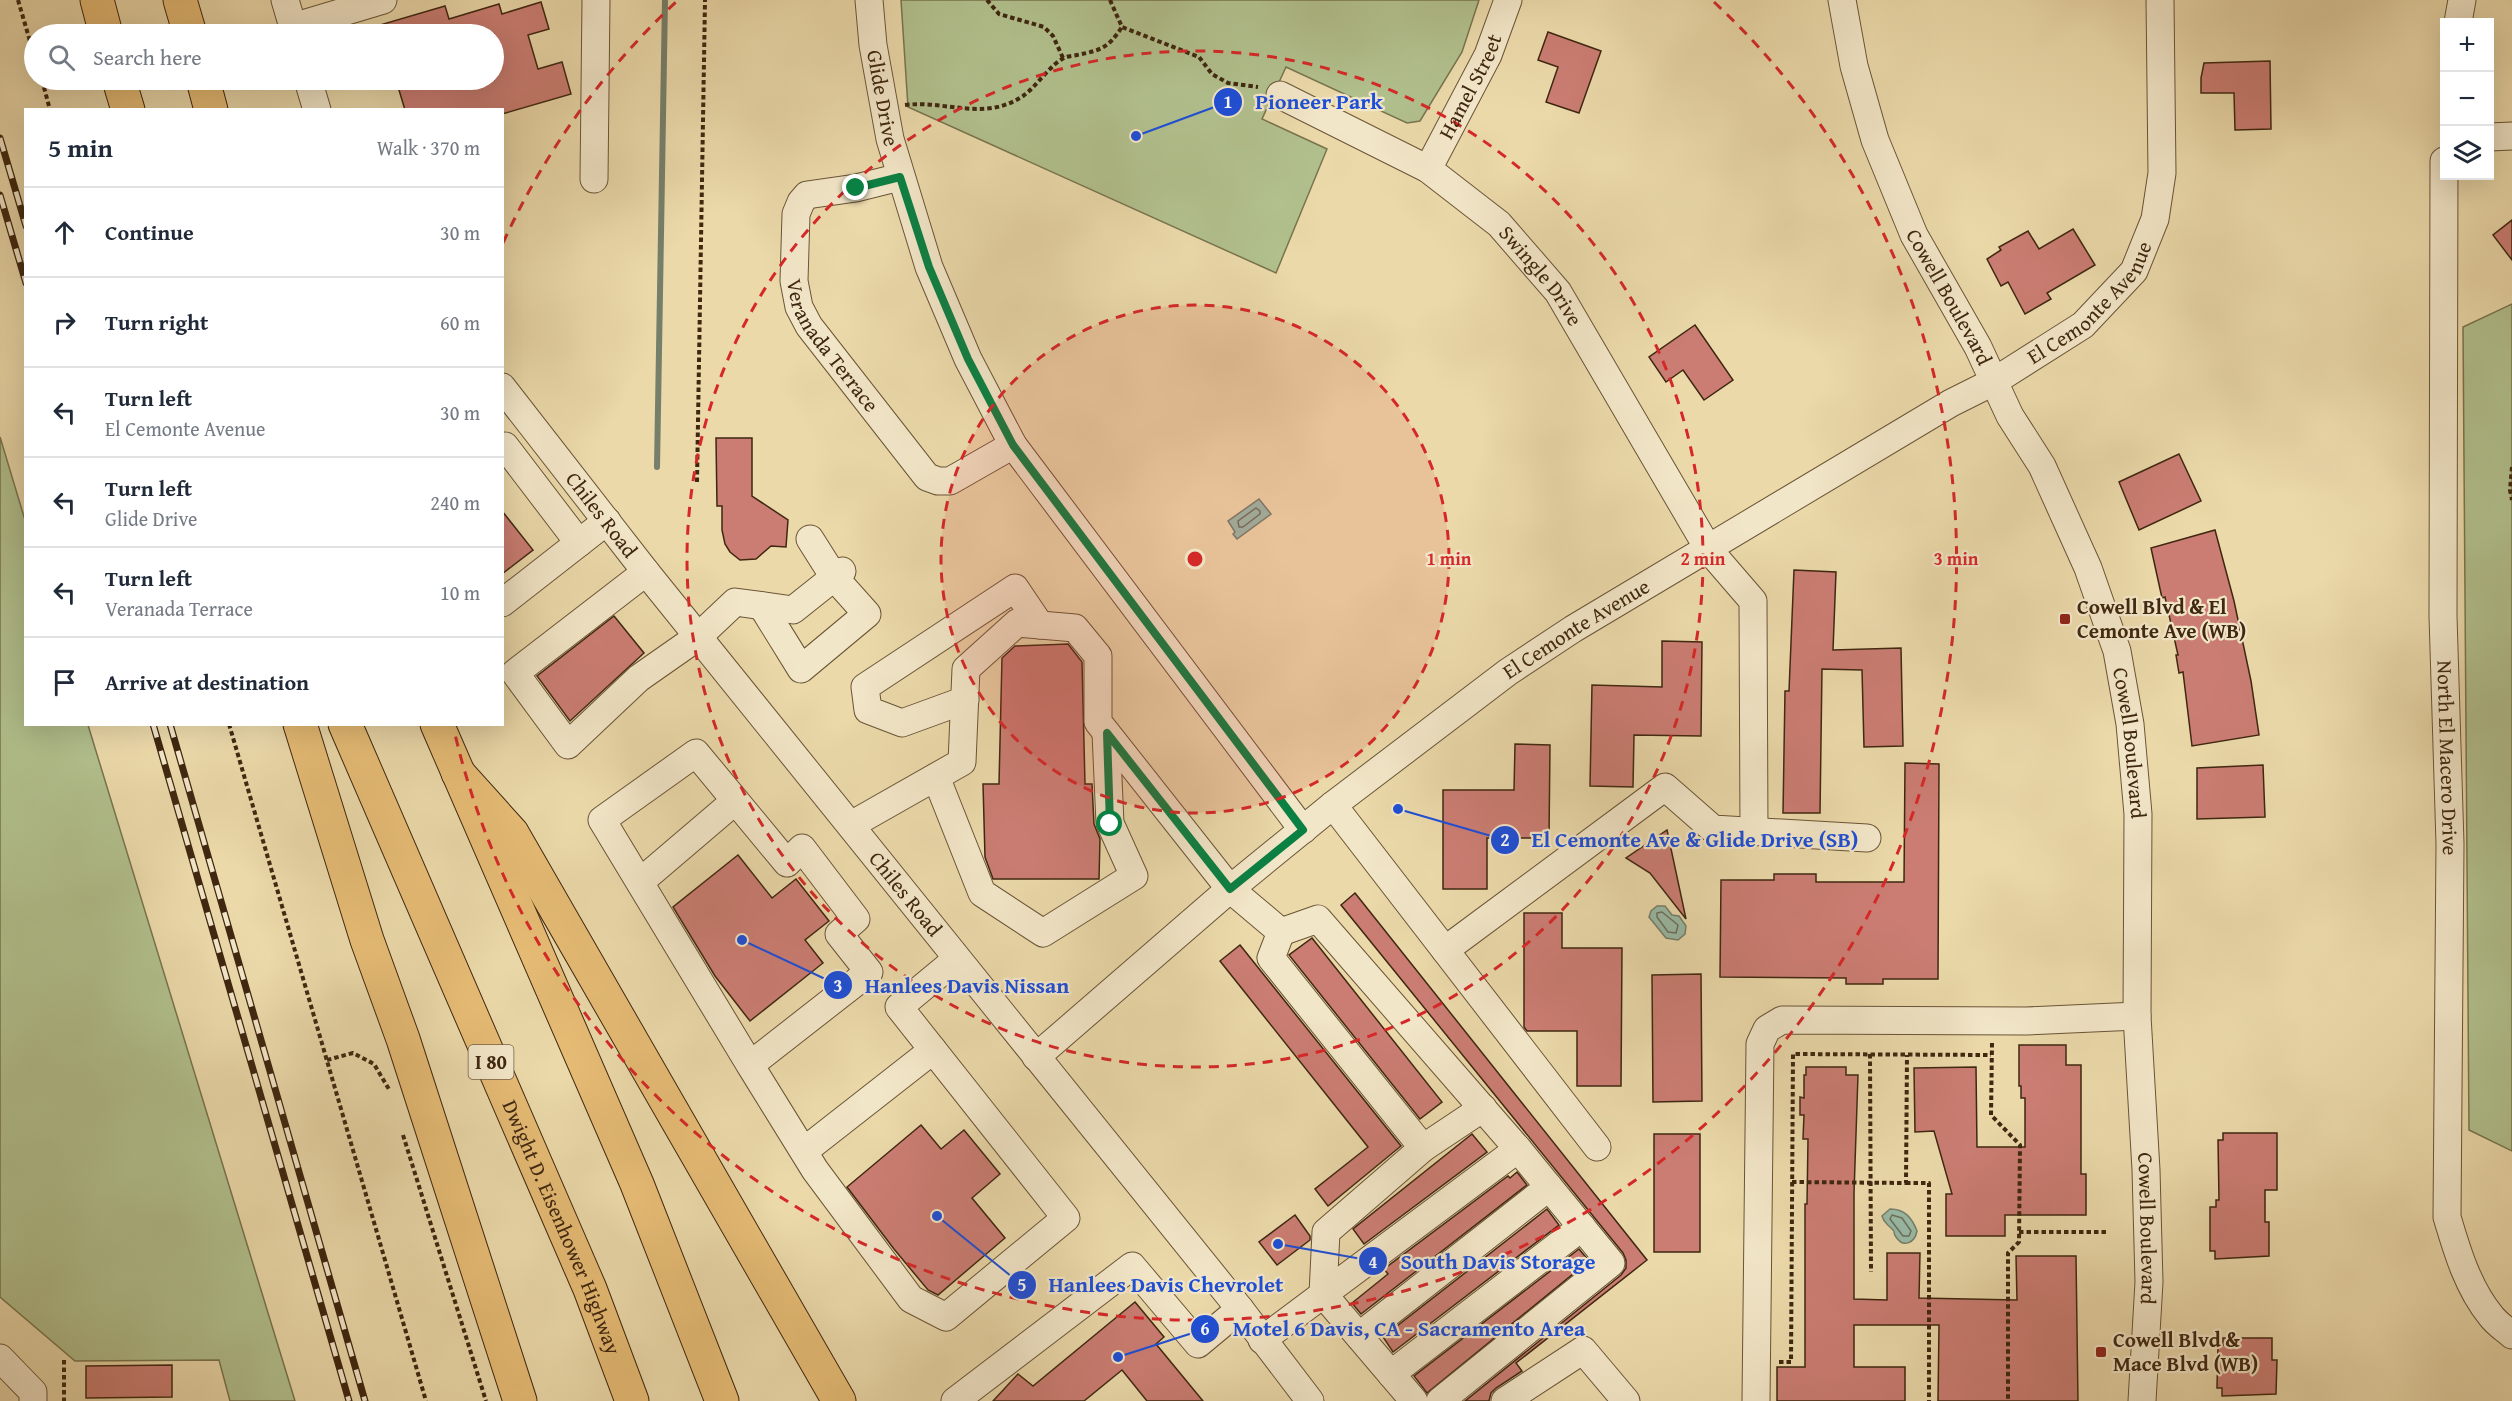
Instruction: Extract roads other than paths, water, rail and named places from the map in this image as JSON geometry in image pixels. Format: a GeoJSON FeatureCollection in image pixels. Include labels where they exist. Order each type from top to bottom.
{"type":"FeatureCollection","features":[{"type":"Feature","properties":{"kind":"highway"},"geometry":{"type":"LineString","coordinates":[[96,0],[103,24]]}},
{"type":"Feature","properties":{"kind":"highway"},"geometry":{"type":"LineString","coordinates":[[180,0],[187,24]]}},
{"type":"Feature","properties":{"kind":"highway"},"geometry":{"type":"LineString","coordinates":[[122,90],[127,108]]}},
{"type":"Feature","properties":{"kind":"highway"},"geometry":{"type":"LineString","coordinates":[[206,90],[210,108]]}},
{"type":"Feature","properties":{"kind":"highway"},"geometry":{"type":"LineString","coordinates":[[301,726],[367,940],[407,1050],[520,1401]]}},
{"type":"Feature","properties":{"kind":"highway","name":"Dwight D. Eisenhower Highway"},"geometry":{"type":"LineString","coordinates":[[346,726],[590,1289],[632,1401]]}},
{"type":"Feature","properties":{"kind":"highway"},"geometry":{"type":"LineString","coordinates":[[438,726],[637,1184],[722,1401]]}},
{"type":"Feature","properties":{"kind":"highway"},"geometry":{"type":"LineString","coordinates":[[458,773],[512,833],[839,1401]]}},
{"type":"Feature","properties":{"kind":"street"},"geometry":{"type":"LineString","coordinates":[[285,0],[292,24]]}},
{"type":"Feature","properties":{"kind":"street"},"geometry":{"type":"LineString","coordinates":[[314,24],[383,0]]}},
{"type":"Feature","properties":{"kind":"street"},"geometry":{"type":"LineString","coordinates":[[594,179],[596,0]]}},
{"type":"Feature","properties":{"kind":"street","name":"Glide Drive"},"geometry":{"type":"LineString","coordinates":[[869,0],[884,107],[900,177],[929,267],[968,359],[1013,445],[1303,830]]}},
{"type":"Feature","properties":{"kind":"street","name":"Hamel Street"},"geometry":{"type":"LineString","coordinates":[[1428,170],[1488,55],[1508,0]]}},
{"type":"Feature","properties":{"kind":"street","name":"Cowell Boulevard"},"geometry":{"type":"LineString","coordinates":[[1842,0],[1854,66],[1875,140],[1914,235],[1978,347],[2010,416],[2042,466],[2088,568],[2117,651],[2130,724],[2138,814],[2137,1016],[2149,1271],[2142,1401]]}},
{"type":"Feature","properties":{"kind":"street","name":"El Cemonte Avenue"},"geometry":{"type":"LineString","coordinates":[[1036,1057],[1230,889],[1333,805],[1508,672],[1573,628],[1709,550],[1951,403],[1993,382],[2083,325],[2134,271],[2155,219],[2162,172],[2160,0]]}},
{"type":"Feature","properties":{"kind":"street"},"geometry":{"type":"LineString","coordinates":[[2459,18],[2462,0]]}},
{"type":"Feature","properties":{"kind":"street"},"geometry":{"type":"LineString","coordinates":[[311,90],[316,108]]}},
{"type":"Feature","properties":{"kind":"street","name":"Swingle Drive"},"geometry":{"type":"LineString","coordinates":[[1280,95],[1428,170],[1499,224],[1558,292],[1709,550],[1753,601],[1754,832]]}},
{"type":"Feature","properties":{"kind":"street"},"geometry":{"type":"LineString","coordinates":[[2494,137],[2512,136]]}},
{"type":"Feature","properties":{"kind":"street","name":"Veranada Terrace"},"geometry":{"type":"LineString","coordinates":[[900,177],[856,188],[807,195],[801,202],[796,214],[794,282],[799,307],[809,326],[927,477],[938,481],[950,481],[1013,445]]}},
{"type":"Feature","properties":{"kind":"street","name":"North El Macero Drive"},"geometry":{"type":"LineString","coordinates":[[2445,180],[2443,616],[2450,844],[2447,1217],[2458,1254],[2472,1287],[2491,1317],[2512,1335]]}},
{"type":"Feature","properties":{"kind":"street","name":"Chiles Road"},"geometry":{"type":"LineString","coordinates":[[504,390],[646,572],[1240,1309],[1310,1401]]}},
{"type":"Feature","properties":{"kind":"street"},"geometry":{"type":"LineString","coordinates":[[505,446],[579,543]]}},
{"type":"Feature","properties":{"kind":"street"},"geometry":{"type":"LineString","coordinates":[[504,601],[607,521]]}},
{"type":"Feature","properties":{"kind":"street"},"geometry":{"type":"LineString","coordinates":[[762,606],[801,669],[867,614],[810,539]]}},
{"type":"Feature","properties":{"kind":"street"},"geometry":{"type":"LineString","coordinates":[[646,572],[514,673],[568,745],[639,678],[699,636],[735,602],[793,610],[838,574]]}},
{"type":"Feature","properties":{"kind":"street"},"geometry":{"type":"LineString","coordinates":[[965,700],[902,723],[868,710],[865,687],[1015,588],[1040,625]]}},
{"type":"Feature","properties":{"kind":"street"},"geometry":{"type":"LineString","coordinates":[[851,825],[962,762],[966,669],[1017,623],[1075,628],[1098,656],[1098,722],[1230,889],[1281,932]]}},
{"type":"Feature","properties":{"kind":"street"},"geometry":{"type":"LineString","coordinates":[[936,777],[982,893],[1043,933],[1134,876],[1110,824],[1107,733]]}},
{"type":"Feature","properties":{"kind":"street"},"geometry":{"type":"LineString","coordinates":[[696,753],[735,801],[787,863],[802,848],[856,919],[839,934],[899,1006],[1066,1218],[946,1317],[911,1299],[815,1170],[602,820],[696,753]]}},
{"type":"Feature","properties":{"kind":"street"},"geometry":{"type":"LineString","coordinates":[[1445,950],[1665,787],[1713,829],[1867,838]]}},
{"type":"Feature","properties":{"kind":"street"},"geometry":{"type":"LineString","coordinates":[[640,882],[735,801]]}},
{"type":"Feature","properties":{"kind":"street"},"geometry":{"type":"LineString","coordinates":[[1333,805],[1597,1147]]}},
{"type":"Feature","properties":{"kind":"street"},"geometry":{"type":"LineString","coordinates":[[1423,1148],[1271,958],[1281,932],[1318,919],[1518,1149],[1611,1263],[1440,1401]]}},
{"type":"Feature","properties":{"kind":"street"},"geometry":{"type":"LineString","coordinates":[[899,1006],[957,959]]}},
{"type":"Feature","properties":{"kind":"street"},"geometry":{"type":"LineString","coordinates":[[750,1065],[869,972]]}},
{"type":"Feature","properties":{"kind":"street"},"geometry":{"type":"LineString","coordinates":[[1756,1401],[1760,1044],[1767,1029],[1782,1020],[1992,1022],[2137,1016]]}},
{"type":"Feature","properties":{"kind":"street"},"geometry":{"type":"LineString","coordinates":[[804,1151],[933,1050]]}},
{"type":"Feature","properties":{"kind":"street"},"geometry":{"type":"LineString","coordinates":[[1414,1401],[1323,1294],[1326,1232],[1423,1148],[1483,1108]]}},
{"type":"Feature","properties":{"kind":"street"},"geometry":{"type":"LineString","coordinates":[[1263,1340],[1518,1149]]}},
{"type":"Feature","properties":{"kind":"street"},"geometry":{"type":"LineString","coordinates":[[1359,1336],[1549,1187]]}},
{"type":"Feature","properties":{"kind":"street"},"geometry":{"type":"LineString","coordinates":[[1391,1374],[1581,1227]]}},
{"type":"Feature","properties":{"kind":"street"},"geometry":{"type":"LineString","coordinates":[[955,1401],[1132,1266],[1198,1344],[1240,1309]]}},
{"type":"Feature","properties":{"kind":"street"},"geometry":{"type":"LineString","coordinates":[[1505,1401],[1582,1350],[1626,1401]]}},
{"type":"Feature","properties":{"kind":"street"},"geometry":{"type":"LineString","coordinates":[[0,1358],[33,1392],[33,1401]]}},
{"type":"Feature","properties":{"kind":"water"},"geometry":{"type":"Polygon","coordinates":[[[1259,499],[1271,514],[1237,539],[1228,521],[1259,499]]]}},
{"type":"Feature","properties":{"kind":"water"},"geometry":{"type":"Polygon","coordinates":[[[1657,906],[1665,906],[1672,915],[1679,916],[1686,926],[1685,934],[1678,940],[1666,938],[1649,917],[1651,911],[1657,906]]]}},
{"type":"Feature","properties":{"kind":"water"},"geometry":{"type":"Polygon","coordinates":[[[1890,1209],[1904,1213],[1913,1222],[1917,1231],[1909,1243],[1899,1241],[1894,1231],[1884,1222],[1882,1216],[1890,1209]]]}},
{"type":"Feature","properties":{"kind":"waterway"},"geometry":{"type":"LineString","coordinates":[[657,467],[665,0]]}},
{"type":"Feature","properties":{"kind":"railway"},"geometry":{"type":"LineString","coordinates":[[0,138],[24,219]]}},
{"type":"Feature","properties":{"kind":"railway"},"geometry":{"type":"LineString","coordinates":[[0,195],[24,276]]}},
{"type":"Feature","properties":{"kind":"railway"},"geometry":{"type":"LineString","coordinates":[[154,726],[349,1401]]}},
{"type":"Feature","properties":{"kind":"railway"},"geometry":{"type":"LineString","coordinates":[[171,726],[365,1401]]}},
{"type":"Feature","properties":{"kind":"place","name":"Pioneer Park"},"geometry":{"type":"Point","coordinates":[1136,136]}},
{"type":"Feature","properties":{"kind":"place","name":"Cowell Blvd & El Cemonte Ave (WB)"},"geometry":{"type":"Point","coordinates":[2065,619]}},
{"type":"Feature","properties":{"kind":"place","name":"El Cemonte Ave & Glide Drive (SB)"},"geometry":{"type":"Point","coordinates":[1398,809]}},
{"type":"Feature","properties":{"kind":"place","name":"Hanlees Davis Nissan"},"geometry":{"type":"Point","coordinates":[742,940]}},
{"type":"Feature","properties":{"kind":"place","name":"Hanlees Davis Chevrolet"},"geometry":{"type":"Point","coordinates":[937,1216]}},
{"type":"Feature","properties":{"kind":"place","name":"South Davis Storage"},"geometry":{"type":"Point","coordinates":[1278,1244]}},
{"type":"Feature","properties":{"kind":"place","name":"Cowell Blvd & Mace Blvd (WB)"},"geometry":{"type":"Point","coordinates":[2101,1352]}},
{"type":"Feature","properties":{"kind":"place","name":"Motel 6 Davis, CA - Sacramento Area"},"geometry":{"type":"Point","coordinates":[1118,1357]}}]}
